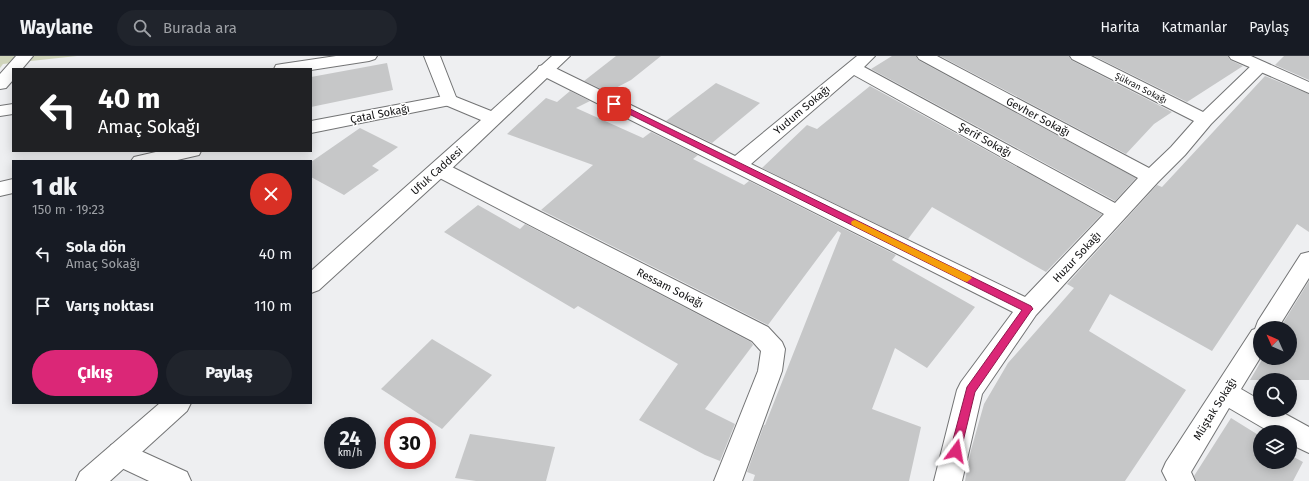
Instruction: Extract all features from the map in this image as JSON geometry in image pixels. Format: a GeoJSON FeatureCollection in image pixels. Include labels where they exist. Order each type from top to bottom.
{"type":"FeatureCollection","features":[{"type":"Feature","properties":{"kind":"street"},"geometry":{"type":"LineString","coordinates":[[14,68],[25,56]]}},
{"type":"Feature","properties":{"kind":"street"},"geometry":{"type":"LineString","coordinates":[[289,68],[369,56]]}},
{"type":"Feature","properties":{"kind":"street"},"geometry":{"type":"LineString","coordinates":[[432,56],[449,100],[493,118]]}},
{"type":"Feature","properties":{"kind":"street","name":"Ufuk Caddesi"},"geometry":{"type":"LineString","coordinates":[[312,283],[562,56]]}},
{"type":"Feature","properties":{"kind":"street","name":"Gevher Sokağı"},"geometry":{"type":"LineString","coordinates":[[925,56],[1151,177]]}},
{"type":"Feature","properties":{"kind":"street","name":"Şükran Sokağı"},"geometry":{"type":"LineString","coordinates":[[1078,56],[1205,120]]}},
{"type":"Feature","properties":{"kind":"street"},"geometry":{"type":"LineString","coordinates":[[1237,56],[1309,88]]}},
{"type":"Feature","properties":{"kind":"street","name":"Yudum Sokağı"},"geometry":{"type":"LineString","coordinates":[[738,164],[860,62]]}},
{"type":"Feature","properties":{"kind":"street","name":"Şerif Sokağı"},"geometry":{"type":"LineString","coordinates":[[860,62],[1118,212]]}},
{"type":"Feature","properties":{"kind":"street","name":"Huzur Sokağı"},"geometry":{"type":"LineString","coordinates":[[948,481],[970,390],[1028,309],[1151,177],[1178,152],[1205,120],[1260,67]]}},
{"type":"Feature","properties":{"kind":"street"},"geometry":{"type":"LineString","coordinates":[[545,70],[738,164],[1028,309]]}},
{"type":"Feature","properties":{"kind":"street"},"geometry":{"type":"LineString","coordinates":[[0,84],[12,71]]}},
{"type":"Feature","properties":{"kind":"street","name":"Çatal Sokağı"},"geometry":{"type":"LineString","coordinates":[[312,128],[449,100]]}},
{"type":"Feature","properties":{"kind":"street"},"geometry":{"type":"LineString","coordinates":[[0,111],[12,109]]}},
{"type":"Feature","properties":{"kind":"street"},"geometry":{"type":"LineString","coordinates":[[146,160],[187,152]]}},
{"type":"Feature","properties":{"kind":"street","name":"Ressam Sokağı"},"geometry":{"type":"LineString","coordinates":[[439,169],[760,334],[773,349],[770,371],[728,481]]}},
{"type":"Feature","properties":{"kind":"street"},"geometry":{"type":"LineString","coordinates":[[0,189],[12,186]]}},
{"type":"Feature","properties":{"kind":"street"},"geometry":{"type":"LineString","coordinates":[[1270,321],[1309,260]]}},
{"type":"Feature","properties":{"kind":"street","name":"Müştak Sokağı"},"geometry":{"type":"LineString","coordinates":[[1181,481],[1176,471],[1253,348]]}},
{"type":"Feature","properties":{"kind":"street"},"geometry":{"type":"LineString","coordinates":[[1225,393],[1309,441]]}},
{"type":"Feature","properties":{"kind":"street"},"geometry":{"type":"LineString","coordinates":[[90,481],[177,404]]}},
{"type":"Feature","properties":{"kind":"street"},"geometry":{"type":"LineString","coordinates":[[121,454],[177,481]]}},
{"type":"Feature","properties":{"kind":"green space"},"geometry":{"type":"Polygon","coordinates":[[[0,56],[77,56],[3,64],[0,68],[0,56]]]}},
{"type":"Feature","properties":{"kind":"building"},"geometry":{"type":"Polygon","coordinates":[[[616,56],[661,56],[631,80],[608,92],[584,81],[616,56]]]}},
{"type":"Feature","properties":{"kind":"building"},"geometry":{"type":"Polygon","coordinates":[[[892,56],[916,56],[918,60],[1136,178],[1115,201],[871,69],[892,56]]]}},
{"type":"Feature","properties":{"kind":"building"},"geometry":{"type":"Polygon","coordinates":[[[940,56],[1069,56],[1071,60],[1172,112],[1154,124],[1126,154],[940,56]]]}},
{"type":"Feature","properties":{"kind":"building"},"geometry":{"type":"Polygon","coordinates":[[[1094,56],[1228,56],[1230,60],[1243,66],[1187,102],[1094,56]]]}},
{"type":"Feature","properties":{"kind":"building"},"geometry":{"type":"Polygon","coordinates":[[[1284,56],[1309,56],[1309,80],[1275,65],[1284,56]]]}},
{"type":"Feature","properties":{"kind":"building"},"geometry":{"type":"Polygon","coordinates":[[[387,63],[393,90],[312,107],[312,77],[387,63]]]}},
{"type":"Feature","properties":{"kind":"building"},"geometry":{"type":"Polygon","coordinates":[[[1265,76],[1309,94],[1309,232],[1297,224],[1212,351],[1110,294],[1089,331],[1186,390],[1125,481],[965,481],[971,450],[984,404],[1008,363],[1074,288],[1067,284],[1157,185],[1162,187],[1265,76]]]}},
{"type":"Feature","properties":{"kind":"building"},"geometry":{"type":"Polygon","coordinates":[[[716,83],[760,103],[712,143],[666,121],[716,83]]]}},
{"type":"Feature","properties":{"kind":"building"},"geometry":{"type":"Polygon","coordinates":[[[870,86],[1102,214],[1046,272],[932,207],[908,239],[762,168],[807,125],[817,129],[870,86]]]}},
{"type":"Feature","properties":{"kind":"building"},"geometry":{"type":"Polygon","coordinates":[[[570,91],[590,101],[576,108],[643,138],[651,132],[698,155],[693,159],[744,185],[749,181],[896,255],[892,260],[975,307],[927,368],[895,348],[872,409],[921,427],[909,481],[753,481],[755,475],[747,472],[764,425],[841,233],[838,231],[768,325],[541,210],[593,165],[507,134],[546,98],[557,102],[570,91]]]}},
{"type":"Feature","properties":{"kind":"building"},"geometry":{"type":"Polygon","coordinates":[[[360,128],[398,147],[372,166],[379,170],[344,195],[312,178],[312,161],[360,128]]]}},
{"type":"Feature","properties":{"kind":"building"},"geometry":{"type":"Polygon","coordinates":[[[478,205],[520,229],[525,224],[751,342],[753,345],[705,409],[735,424],[720,461],[705,455],[639,420],[678,364],[578,306],[574,309],[444,232],[478,205]]]}},
{"type":"Feature","properties":{"kind":"building"},"geometry":{"type":"Polygon","coordinates":[[[1309,281],[1309,380],[1297,380],[1297,373],[1254,373],[1259,365],[1297,365],[1297,321],[1284,321],[1309,281]]]}},
{"type":"Feature","properties":{"kind":"building"},"geometry":{"type":"Polygon","coordinates":[[[432,339],[492,375],[442,429],[436,425],[436,417],[424,417],[381,389],[432,339]]]}},
{"type":"Feature","properties":{"kind":"building"},"geometry":{"type":"Polygon","coordinates":[[[1231,418],[1253,432],[1253,469],[1297,469],[1297,459],[1303,462],[1293,481],[1196,481],[1194,476],[1231,418]]]}},
{"type":"Feature","properties":{"kind":"building"},"geometry":{"type":"Polygon","coordinates":[[[470,434],[555,447],[546,481],[476,481],[455,478],[470,434]]]}},
{"type":"Feature","properties":{"kind":"slow traffic"},"geometry":{"type":"LineString","coordinates":[[855,223],[967,278]]}},
{"type":"Feature","properties":{"kind":"route"},"geometry":{"type":"LineString","coordinates":[[614,104],[1028,309],[970,390],[956,451]]}}]}
